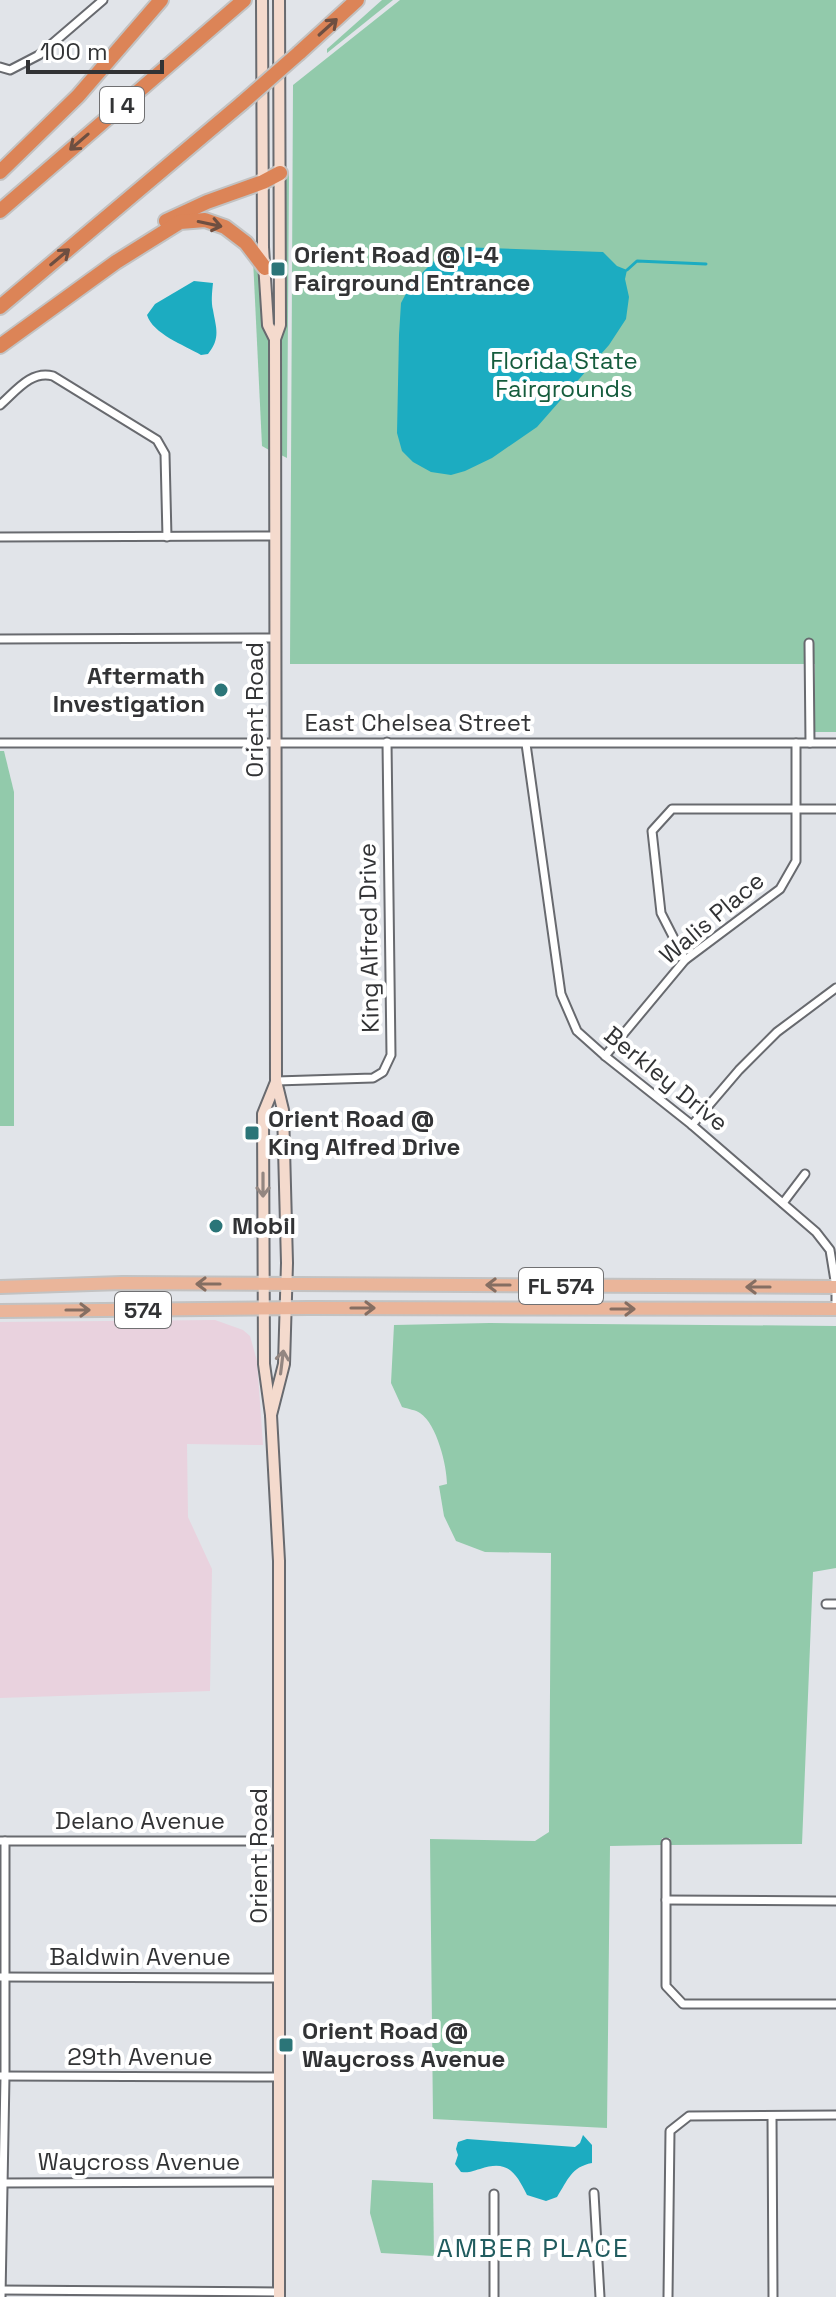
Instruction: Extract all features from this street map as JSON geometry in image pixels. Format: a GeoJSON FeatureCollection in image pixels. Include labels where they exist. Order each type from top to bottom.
{"type":"FeatureCollection","features":[{"type":"Feature","properties":{"kind":"highway"},"geometry":{"type":"LineString","coordinates":[[0,172],[78,96],[161,0]]}},
{"type":"Feature","properties":{"kind":"highway","name":"I 4"},"geometry":{"type":"LineString","coordinates":[[0,211],[244,0]]}},
{"type":"Feature","properties":{"kind":"highway"},"geometry":{"type":"LineString","coordinates":[[0,307],[242,103],[357,0]]}},
{"type":"Feature","properties":{"kind":"highway"},"geometry":{"type":"LineString","coordinates":[[0,346],[116,262],[171,217],[280,173]]}},
{"type":"Feature","properties":{"kind":"highway"},"geometry":{"type":"LineString","coordinates":[[116,262],[180,222],[205,220],[225,227],[246,243],[265,268]]}},
{"type":"Feature","properties":{"kind":"main road","name":"FL 574"},"geometry":{"type":"LineString","coordinates":[[0,1287],[122,1283],[836,1287]]}},
{"type":"Feature","properties":{"kind":"main road","name":"574"},"geometry":{"type":"LineString","coordinates":[[0,1311],[836,1309]]}},
{"type":"Feature","properties":{"kind":"street"},"geometry":{"type":"LineString","coordinates":[[0,67],[10,70],[39,55],[103,0]]}},
{"type":"Feature","properties":{"kind":"street","name":"Orient Road"},"geometry":{"type":"LineString","coordinates":[[262,0],[265,268],[268,325],[275,339]]}},
{"type":"Feature","properties":{"kind":"street","name":"Orient Road"},"geometry":{"type":"LineString","coordinates":[[271,1415],[284,1364],[286,1284],[283,1110],[276,1081],[274,742],[275,339],[280,325],[279,0]]}},
{"type":"Feature","properties":{"kind":"street"},"geometry":{"type":"LineString","coordinates":[[0,405],[34,376],[43,373],[53,376],[157,440],[165,454],[167,537]]}},
{"type":"Feature","properties":{"kind":"street"},"geometry":{"type":"LineString","coordinates":[[0,537],[275,536]]}},
{"type":"Feature","properties":{"kind":"street"},"geometry":{"type":"LineString","coordinates":[[0,639],[275,638]]}},
{"type":"Feature","properties":{"kind":"street"},"geometry":{"type":"LineString","coordinates":[[809,643],[810,743]]}},
{"type":"Feature","properties":{"kind":"street","name":"King Alfred Drive"},"geometry":{"type":"LineString","coordinates":[[276,1081],[373,1078],[383,1072],[391,1055],[387,742]]}},
{"type":"Feature","properties":{"kind":"street","name":"East Chelsea Street"},"geometry":{"type":"LineString","coordinates":[[0,743],[836,743]]}},
{"type":"Feature","properties":{"kind":"street","name":"Walis Place"},"geometry":{"type":"LineString","coordinates":[[605,1056],[685,960],[780,889],[796,861],[796,743]]}},
{"type":"Feature","properties":{"kind":"street","name":"Berkley Drive"},"geometry":{"type":"LineString","coordinates":[[526,744],[561,994],[577,1031],[816,1232],[830,1250],[836,1309]]}},
{"type":"Feature","properties":{"kind":"street"},"geometry":{"type":"LineString","coordinates":[[685,960],[661,913],[652,831],[672,809],[836,809]]}},
{"type":"Feature","properties":{"kind":"street"},"geometry":{"type":"LineString","coordinates":[[692,1125],[739,1070],[777,1032],[836,988]]}},
{"type":"Feature","properties":{"kind":"street","name":"Orient Road"},"geometry":{"type":"LineString","coordinates":[[276,1081],[263,1114],[264,1364],[271,1415],[279,1561],[279,2295]]}},
{"type":"Feature","properties":{"kind":"street"},"geometry":{"type":"LineString","coordinates":[[783,1203],[805,1174]]}},
{"type":"Feature","properties":{"kind":"street"},"geometry":{"type":"LineString","coordinates":[[826,1604],[836,1604]]}},
{"type":"Feature","properties":{"kind":"street"},"geometry":{"type":"LineString","coordinates":[[3,1841],[1,2292],[279,2295]]}},
{"type":"Feature","properties":{"kind":"street","name":"Delano Avenue"},"geometry":{"type":"LineString","coordinates":[[3,1841],[279,1841]]}},
{"type":"Feature","properties":{"kind":"street"},"geometry":{"type":"LineString","coordinates":[[666,1843],[666,1986],[683,2004],[836,2004]]}},
{"type":"Feature","properties":{"kind":"street"},"geometry":{"type":"LineString","coordinates":[[666,1900],[836,1901]]}},
{"type":"Feature","properties":{"kind":"street","name":"Baldwin Avenue"},"geometry":{"type":"LineString","coordinates":[[2,1977],[279,1978]]}},
{"type":"Feature","properties":{"kind":"street","name":"29th Avenue"},"geometry":{"type":"LineString","coordinates":[[2,2076],[279,2077]]}},
{"type":"Feature","properties":{"kind":"street"},"geometry":{"type":"LineString","coordinates":[[668,2297],[670,2131],[689,2116],[836,2115]]}},
{"type":"Feature","properties":{"kind":"street"},"geometry":{"type":"LineString","coordinates":[[772,2116],[773,2297]]}},
{"type":"Feature","properties":{"kind":"street","name":"Waycross Avenue"},"geometry":{"type":"LineString","coordinates":[[2,2183],[279,2182]]}},
{"type":"Feature","properties":{"kind":"street"},"geometry":{"type":"LineString","coordinates":[[594,2193],[600,2297]]}},
{"type":"Feature","properties":{"kind":"street"},"geometry":{"type":"LineString","coordinates":[[494,2194],[494,2297]]}},
{"type":"Feature","properties":{"kind":"shaded area"},"geometry":{"type":"Polygon","coordinates":[[[215,1320],[243,1330],[250,1336],[257,1361],[263,1445],[187,1444],[188,1517],[212,1569],[210,1691],[0,1698],[0,1322],[215,1320]]]}},
{"type":"Feature","properties":{"kind":"green space"},"geometry":{"type":"Polygon","coordinates":[[[382,0],[393,0],[327,53],[327,49],[382,0]]]}},
{"type":"Feature","properties":{"kind":"green space","name":"Florida State Fairgrounds"},"geometry":{"type":"Polygon","coordinates":[[[400,0],[836,0],[836,732],[814,732],[815,664],[290,664],[293,85],[400,0]]]}},
{"type":"Feature","properties":{"kind":"green space"},"geometry":{"type":"Polygon","coordinates":[[[289,173],[287,458],[279,454],[280,343],[285,325],[285,176],[289,173]]]}},
{"type":"Feature","properties":{"kind":"green space"},"geometry":{"type":"Polygon","coordinates":[[[253,259],[260,270],[270,343],[269,450],[262,446],[253,259]]]}},
{"type":"Feature","properties":{"kind":"green space"},"geometry":{"type":"Polygon","coordinates":[[[0,751],[4,751],[14,792],[14,1126],[0,1126],[0,751]]]}},
{"type":"Feature","properties":{"kind":"green space"},"geometry":{"type":"Polygon","coordinates":[[[394,1325],[836,1326],[836,1568],[813,1572],[802,1844],[671,1845],[670,1838],[662,1838],[661,1845],[610,1846],[607,2128],[433,2119],[430,1839],[535,1841],[549,1832],[551,1553],[485,1552],[456,1541],[444,1516],[439,1486],[447,1484],[447,1476],[436,1436],[426,1418],[402,1407],[391,1383],[394,1325]]]}},
{"type":"Feature","properties":{"kind":"green space"},"geometry":{"type":"Polygon","coordinates":[[[372,2180],[433,2183],[434,2256],[381,2253],[370,2213],[372,2180]]]}},
{"type":"Feature","properties":{"kind":"water"},"geometry":{"type":"Polygon","coordinates":[[[459,247],[603,252],[617,266],[627,270],[625,279],[629,297],[626,319],[609,345],[537,427],[492,458],[451,475],[431,472],[413,462],[402,451],[397,433],[399,335],[401,303],[411,284],[440,255],[459,247]]]}},
{"type":"Feature","properties":{"kind":"water"},"geometry":{"type":"Polygon","coordinates":[[[194,281],[213,283],[216,338],[208,354],[201,355],[162,333],[147,315],[155,304],[194,281]]]}},
{"type":"Feature","properties":{"kind":"water"},"geometry":{"type":"Polygon","coordinates":[[[583,2135],[592,2145],[592,2163],[575,2171],[557,2197],[546,2201],[527,2195],[515,2174],[504,2167],[490,2166],[461,2172],[455,2164],[458,2142],[467,2139],[575,2147],[583,2135]]]}},
{"type":"Feature","properties":{"kind":"waterway"},"geometry":{"type":"LineString","coordinates":[[627,270],[637,261],[706,264]]}},
{"type":"Feature","properties":{"kind":"place","name":"Orient Road @ I-4 Fairground Entrance"},"geometry":{"type":"Point","coordinates":[278,269]}},
{"type":"Feature","properties":{"kind":"place","name":"Aftermath Investigation"},"geometry":{"type":"Point","coordinates":[221,690]}},
{"type":"Feature","properties":{"kind":"place","name":"Orient Road @ King Alfred Drive"},"geometry":{"type":"Point","coordinates":[252,1133]}},
{"type":"Feature","properties":{"kind":"place","name":"Mobil"},"geometry":{"type":"Point","coordinates":[216,1226]}},
{"type":"Feature","properties":{"kind":"place","name":"Orient Road @ Waycross Avenue"},"geometry":{"type":"Point","coordinates":[286,2045]}},
{"type":"Feature","properties":{"kind":"district","name":"AMBER PLACE"},"geometry":{"type":"Point","coordinates":[533,2248]}}]}
